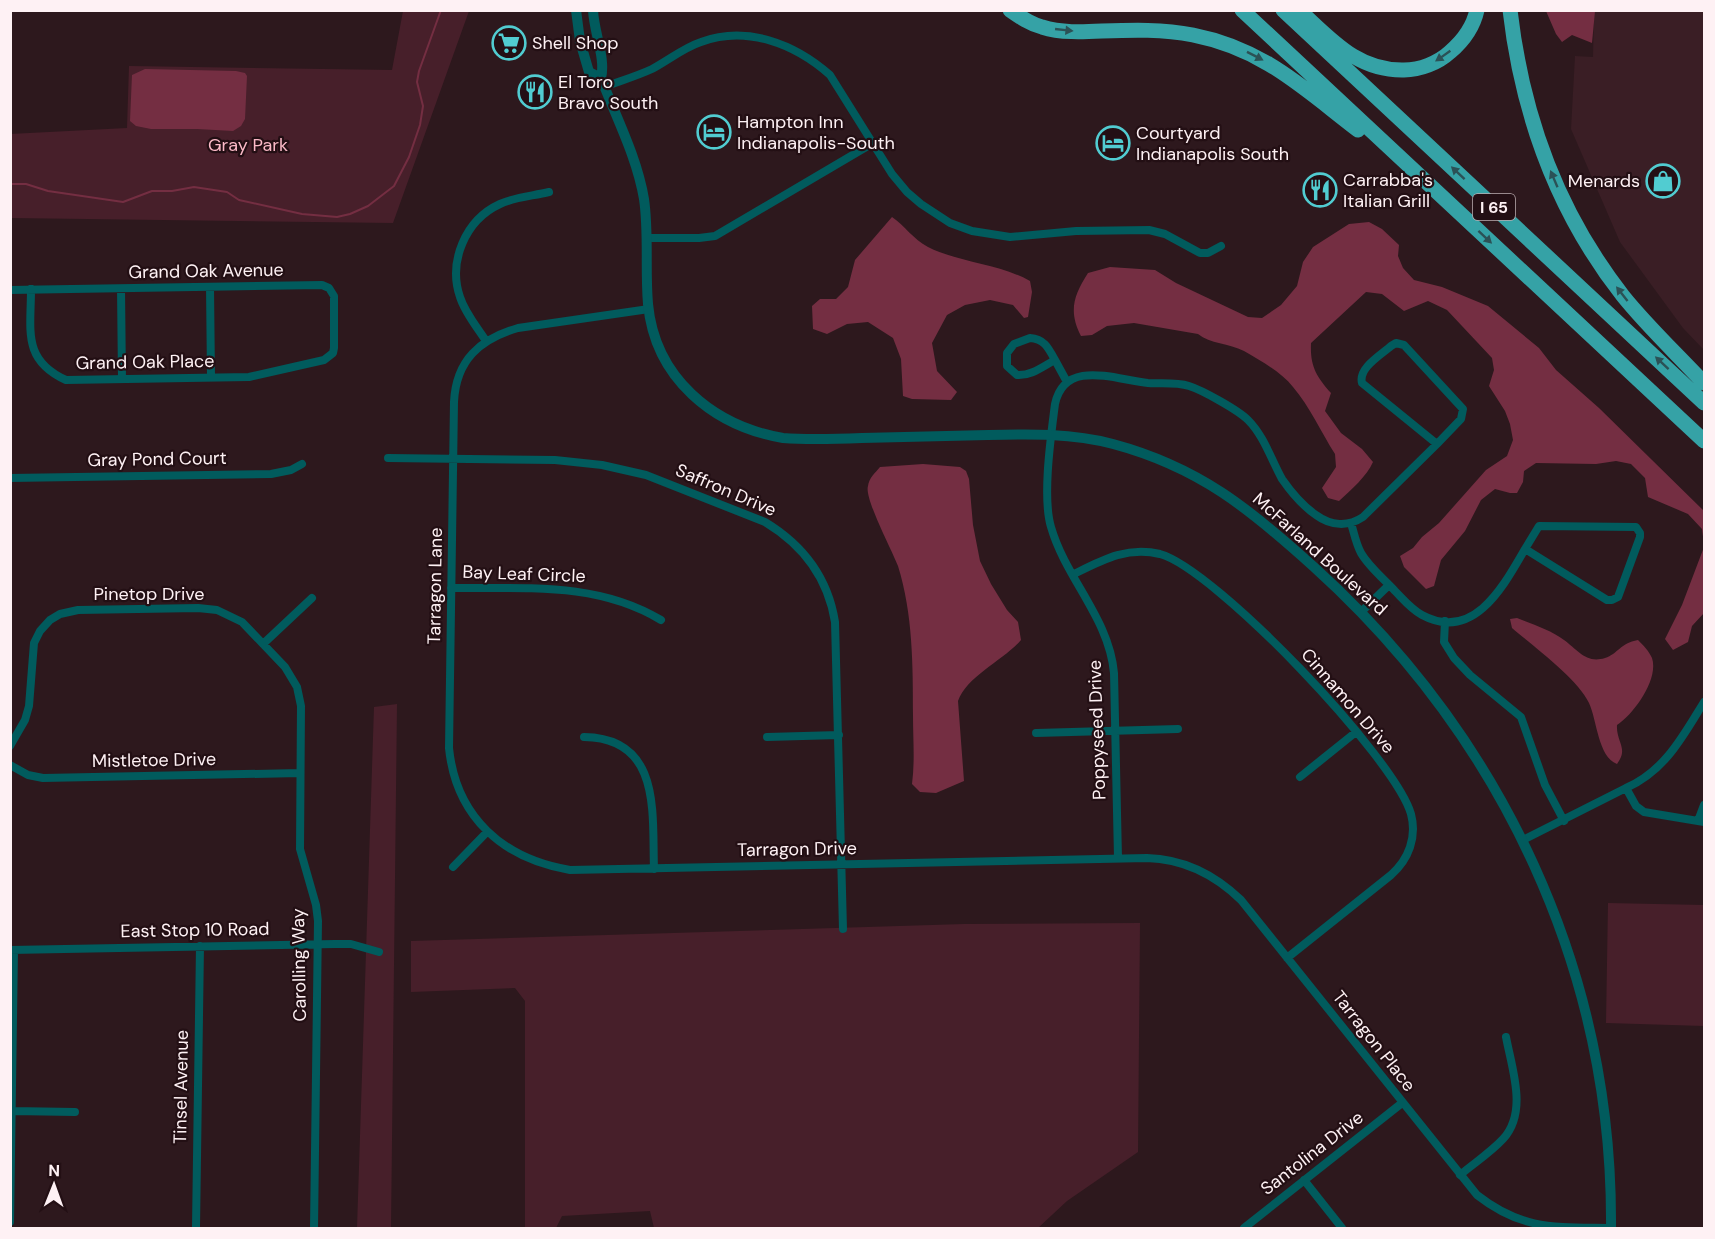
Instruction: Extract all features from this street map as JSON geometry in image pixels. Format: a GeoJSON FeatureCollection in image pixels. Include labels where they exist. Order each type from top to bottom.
{"type":"FeatureCollection","features":[{"type":"Feature","properties":{"kind":"highway"},"geometry":{"type":"LineString","coordinates":[[1010,10],[1025,21],[1043,28],[1066,31],[1152,30],[1179,33],[1220,42],[1247,52],[1294,80],[1427,183]]}},
{"type":"Feature","properties":{"kind":"highway","name":"I 65"},"geometry":{"type":"LineString","coordinates":[[1242,10],[1704,441]]}},
{"type":"Feature","properties":{"kind":"highway","name":"I 65"},"geometry":{"type":"LineString","coordinates":[[1283,10],[1704,403]]}},
{"type":"Feature","properties":{"kind":"highway"},"geometry":{"type":"LineString","coordinates":[[1299,10],[1342,49],[1362,62],[1390,70],[1417,69],[1445,57],[1471,28],[1477,10]]}},
{"type":"Feature","properties":{"kind":"highway"},"geometry":{"type":"LineString","coordinates":[[1510,10],[1519,69],[1531,117],[1551,173],[1571,214],[1590,249],[1623,295],[1704,383]]}},
{"type":"Feature","properties":{"kind":"street","name":"McFarland Boulevard"},"geometry":{"type":"LineString","coordinates":[[576,10],[580,41],[589,72],[603,82]]}},
{"type":"Feature","properties":{"kind":"street","name":"McFarland Boulevard"},"geometry":{"type":"LineString","coordinates":[[593,10],[597,42],[604,66],[603,82],[639,176],[645,211],[649,309],[661,351],[686,389],[715,414],[735,425],[775,437],[798,439],[1052,435],[1113,444],[1160,460],[1202,479],[1259,518],[1331,582],[1397,650],[1442,706],[1481,764],[1524,840],[1561,928],[1590,1028],[1606,1125],[1611,1228]]}},
{"type":"Feature","properties":{"kind":"street"},"geometry":{"type":"LineString","coordinates":[[603,82],[647,71],[682,50],[703,41],[741,36],[775,41],[816,62],[830,75],[892,174],[919,202],[937,216],[972,231],[1010,237],[1076,231],[1149,230],[1165,234],[1200,253],[1208,253],[1221,246]]}},
{"type":"Feature","properties":{"kind":"street"},"geometry":{"type":"LineString","coordinates":[[646,238],[715,236],[873,143]]}},
{"type":"Feature","properties":{"kind":"street"},"geometry":{"type":"LineString","coordinates":[[549,192],[498,205],[479,218],[464,240],[457,261],[458,288],[464,306],[486,341],[498,334],[518,328],[649,309]]}},
{"type":"Feature","properties":{"kind":"street","name":"Grand Oak Avenue"},"geometry":{"type":"LineString","coordinates":[[10,290],[326,286],[334,299],[334,348],[329,357]]}},
{"type":"Feature","properties":{"kind":"street"},"geometry":{"type":"LineString","coordinates":[[210,287],[211,377]]}},
{"type":"Feature","properties":{"kind":"street","name":"Grand Oak Place"},"geometry":{"type":"LineString","coordinates":[[32,289],[32,346],[35,354],[43,363],[66,380],[256,376],[318,362],[329,357]]}},
{"type":"Feature","properties":{"kind":"street"},"geometry":{"type":"LineString","coordinates":[[121,289],[122,379]]}},
{"type":"Feature","properties":{"kind":"street"},"geometry":{"type":"LineString","coordinates":[[1055,360],[1034,372],[1021,375],[1011,371],[1007,366],[1006,356],[1010,346],[1025,339],[1034,338],[1047,346],[1055,360],[1067,382],[1075,377],[1092,374],[1179,384],[1194,388],[1248,420],[1260,435],[1286,484],[1316,515],[1334,524],[1351,523],[1367,514],[1437,444],[1461,419],[1463,409],[1404,345],[1394,344],[1363,371],[1360,377],[1362,383],[1437,444]]}},
{"type":"Feature","properties":{"kind":"street","name":"Tarragon Lane"},"geometry":{"type":"LineString","coordinates":[[486,341],[467,361],[456,386],[449,736],[450,759],[456,782],[464,800],[487,832]]}},
{"type":"Feature","properties":{"kind":"street","name":"Poppyseed Drive"},"geometry":{"type":"LineString","coordinates":[[1067,382],[1055,400],[1047,493],[1049,516],[1056,542],[1108,642],[1114,673],[1118,858]]}},
{"type":"Feature","properties":{"kind":"street","name":"Saffron Drive"},"geometry":{"type":"LineString","coordinates":[[388,458],[555,460],[621,468],[668,483],[765,522],[793,542],[811,562],[824,585],[831,603],[836,637],[843,929]]}},
{"type":"Feature","properties":{"kind":"street","name":"Gray Pond Court"},"geometry":{"type":"LineString","coordinates":[[10,478],[272,474],[291,470],[302,464]]}},
{"type":"Feature","properties":{"kind":"street"},"geometry":{"type":"LineString","coordinates":[[1351,523],[1362,554],[1389,585],[1422,615],[1445,621],[1466,619],[1487,606],[1504,585],[1525,549],[1538,527],[1543,525],[1635,526],[1640,533],[1619,595],[1612,600],[1607,600],[1525,549]]}},
{"type":"Feature","properties":{"kind":"street","name":"Cinnamon Drive"},"geometry":{"type":"LineString","coordinates":[[1074,574],[1110,557],[1132,552],[1159,554],[1177,561],[1197,574],[1288,657],[1356,732],[1406,801],[1412,820],[1411,844],[1407,856],[1397,870],[1287,958]]}},
{"type":"Feature","properties":{"kind":"street"},"geometry":{"type":"LineString","coordinates":[[1361,612],[1389,585]]}},
{"type":"Feature","properties":{"kind":"street","name":"Bay Leaf Circle"},"geometry":{"type":"LineString","coordinates":[[451,588],[585,591],[637,606],[661,620]]}},
{"type":"Feature","properties":{"kind":"street"},"geometry":{"type":"LineString","coordinates":[[263,644],[312,598]]}},
{"type":"Feature","properties":{"kind":"street","name":"Pinetop Drive"},"geometry":{"type":"LineString","coordinates":[[10,746],[25,720],[29,706],[35,640],[47,623],[60,614],[78,610],[205,608],[242,622],[263,644]]}},
{"type":"Feature","properties":{"kind":"street"},"geometry":{"type":"LineString","coordinates":[[1445,621],[1444,642],[1454,658],[1470,675],[1521,717],[1545,785],[1564,821]]}},
{"type":"Feature","properties":{"kind":"street","name":"Carolling Way"},"geometry":{"type":"LineString","coordinates":[[263,644],[290,674],[298,691],[301,706],[300,849],[316,908],[317,944],[314,1228]]}},
{"type":"Feature","properties":{"kind":"street"},"geometry":{"type":"LineString","coordinates":[[1524,840],[1650,775],[1666,761],[1704,702]]}},
{"type":"Feature","properties":{"kind":"street"},"geometry":{"type":"LineString","coordinates":[[1036,733],[1178,729]]}},
{"type":"Feature","properties":{"kind":"street"},"geometry":{"type":"LineString","coordinates":[[1300,777],[1356,732]]}},
{"type":"Feature","properties":{"kind":"street"},"geometry":{"type":"LineString","coordinates":[[766,737],[839,735]]}},
{"type":"Feature","properties":{"kind":"street"},"geometry":{"type":"LineString","coordinates":[[584,737],[599,738],[621,747],[642,768],[649,782],[652,797],[654,869]]}},
{"type":"Feature","properties":{"kind":"street","name":"Mistletoe Drive"},"geometry":{"type":"LineString","coordinates":[[10,765],[28,775],[43,778],[300,773]]}},
{"type":"Feature","properties":{"kind":"street"},"geometry":{"type":"LineString","coordinates":[[1626,788],[1640,810],[1701,821],[1704,805]]}},
{"type":"Feature","properties":{"kind":"street"},"geometry":{"type":"LineString","coordinates":[[453,867],[487,832]]}},
{"type":"Feature","properties":{"kind":"street","name":"Tarragon Drive"},"geometry":{"type":"LineString","coordinates":[[487,832],[518,854],[551,867],[570,870],[1118,858]]}},
{"type":"Feature","properties":{"kind":"street","name":"Tarragon Place"},"geometry":{"type":"LineString","coordinates":[[1118,858],[1161,858],[1176,861],[1204,872],[1224,885],[1238,898],[1460,1175],[1486,1202],[1523,1225],[1611,1228]]}},
{"type":"Feature","properties":{"kind":"street","name":"East Stop 10 Road"},"geometry":{"type":"LineString","coordinates":[[12,950],[351,944],[379,952]]}},
{"type":"Feature","properties":{"kind":"street","name":"Tinsel Avenue"},"geometry":{"type":"LineString","coordinates":[[196,1228],[200,946]]}},
{"type":"Feature","properties":{"kind":"street"},"geometry":{"type":"LineString","coordinates":[[10,1222],[12,950]]}},
{"type":"Feature","properties":{"kind":"street"},"geometry":{"type":"LineString","coordinates":[[1460,1175],[1503,1139],[1514,1118],[1516,1095],[1506,1036]]}},
{"type":"Feature","properties":{"kind":"street","name":"Santolina Drive"},"geometry":{"type":"LineString","coordinates":[[1244,1228],[1402,1103]]}},
{"type":"Feature","properties":{"kind":"street"},"geometry":{"type":"LineString","coordinates":[[12,1111],[75,1112]]}},
{"type":"Feature","properties":{"kind":"street"},"geometry":{"type":"LineString","coordinates":[[1304,1180],[1342,1228]]}},
{"type":"Feature","properties":{"kind":"shaded area"},"geometry":{"type":"Polygon","coordinates":[[[1546,11],[1595,11],[1592,43],[1572,35],[1562,42],[1546,11]]]}},
{"type":"Feature","properties":{"kind":"shaded area"},"geometry":{"type":"Polygon","coordinates":[[[1594,11],[1704,11],[1704,350],[1683,328],[1620,242],[1571,129],[1575,56],[1593,57],[1594,11]]]}},
{"type":"Feature","properties":{"kind":"shaded area"},"geometry":{"type":"Polygon","coordinates":[[[145,69],[245,73],[247,76],[245,119],[241,126],[233,131],[151,129],[136,126],[130,121],[132,75],[145,69]]]}},
{"type":"Feature","properties":{"kind":"shaded area"},"geometry":{"type":"Polygon","coordinates":[[[892,217],[928,247],[953,257],[1005,270],[1030,281],[1032,292],[1028,317],[1024,318],[1013,305],[990,300],[965,305],[947,315],[932,343],[937,371],[957,392],[951,400],[912,399],[903,396],[901,359],[893,338],[868,322],[847,324],[827,334],[813,329],[812,306],[820,299],[836,299],[848,287],[855,260],[892,217]]]}},
{"type":"Feature","properties":{"kind":"shaded area"},"geometry":{"type":"Polygon","coordinates":[[[1369,222],[1382,229],[1399,245],[1398,256],[1403,268],[1414,280],[1442,287],[1488,306],[1539,348],[1556,370],[1599,408],[1704,511],[1704,544],[1702,529],[1688,514],[1648,497],[1645,478],[1631,464],[1616,461],[1596,464],[1536,463],[1524,471],[1523,482],[1517,493],[1495,489],[1481,500],[1465,531],[1441,560],[1434,586],[1426,589],[1404,567],[1400,556],[1413,548],[1439,523],[1486,470],[1507,456],[1513,440],[1505,411],[1489,386],[1494,370],[1492,358],[1447,310],[1428,301],[1404,311],[1382,294],[1366,292],[1311,343],[1315,370],[1331,393],[1325,411],[1341,433],[1362,449],[1373,462],[1363,478],[1339,501],[1328,498],[1322,488],[1336,467],[1335,454],[1299,395],[1283,376],[1270,367],[1244,351],[1208,340],[1198,334],[1134,323],[1107,326],[1092,335],[1081,336],[1077,327],[1074,303],[1083,281],[1088,273],[1110,267],[1155,270],[1176,283],[1248,317],[1262,318],[1281,305],[1297,286],[1303,262],[1313,247],[1349,224],[1369,222]]]}},
{"type":"Feature","properties":{"kind":"shaded area"},"geometry":{"type":"Polygon","coordinates":[[[923,464],[960,467],[966,471],[980,561],[1007,610],[1018,622],[1021,640],[977,676],[958,701],[964,781],[936,793],[920,792],[912,784],[914,758],[912,659],[907,603],[898,566],[874,512],[868,492],[870,480],[880,467],[923,464]]]}},
{"type":"Feature","properties":{"kind":"shaded area"},"geometry":{"type":"Polygon","coordinates":[[[1704,547],[1704,613],[1692,626],[1688,642],[1673,650],[1665,639],[1682,605],[1704,547]]]}},
{"type":"Feature","properties":{"kind":"shaded area"},"geometry":{"type":"Polygon","coordinates":[[[1517,618],[1553,633],[1587,658],[1605,658],[1632,641],[1638,640],[1649,653],[1653,666],[1648,686],[1631,713],[1617,725],[1622,754],[1617,764],[1606,754],[1602,746],[1592,710],[1583,694],[1554,663],[1512,628],[1510,619],[1517,618]]]}},
{"type":"Feature","properties":{"kind":"green space","name":"Gray Park"},"geometry":{"type":"Polygon","coordinates":[[[403,11],[469,11],[393,223],[11,218],[10,134],[127,128],[129,66],[392,70],[403,11]]]}},
{"type":"Feature","properties":{"kind":"green space"},"geometry":{"type":"Polygon","coordinates":[[[397,704],[391,1228],[357,1228],[374,707],[397,704]]]}},
{"type":"Feature","properties":{"kind":"green space"},"geometry":{"type":"Polygon","coordinates":[[[1608,903],[1704,905],[1704,1026],[1606,1023],[1608,903]]]}},
{"type":"Feature","properties":{"kind":"green space"},"geometry":{"type":"Polygon","coordinates":[[[1140,923],[1138,1152],[1067,1201],[1038,1228],[654,1228],[650,1211],[562,1216],[556,1228],[525,1228],[525,1001],[515,988],[411,992],[411,941],[964,924],[1140,923]]]}},
{"type":"Feature","properties":{"kind":"waterway"},"geometry":{"type":"LineString","coordinates":[[10,184],[26,184],[48,191],[123,202],[152,191],[172,191],[194,187],[227,192],[239,200],[302,214],[337,217],[350,214],[368,206],[394,186],[409,157],[420,125],[423,106],[417,82],[419,71],[441,10]]}},
{"type":"Feature","properties":{"kind":"place","name":"Shell Shop"},"geometry":{"type":"Point","coordinates":[509,43]}},
{"type":"Feature","properties":{"kind":"place","name":"El Toro Bravo South"},"geometry":{"type":"Point","coordinates":[535,92]}},
{"type":"Feature","properties":{"kind":"place","name":"Hampton Inn Indianapolis-South"},"geometry":{"type":"Point","coordinates":[714,132]}},
{"type":"Feature","properties":{"kind":"place","name":"Courtyard Indianapolis South"},"geometry":{"type":"Point","coordinates":[1113,143]}},
{"type":"Feature","properties":{"kind":"place","name":"Menards"},"geometry":{"type":"Point","coordinates":[1663,181]}},
{"type":"Feature","properties":{"kind":"place","name":"Carrabba's Italian Grill"},"geometry":{"type":"Point","coordinates":[1320,190]}}]}
